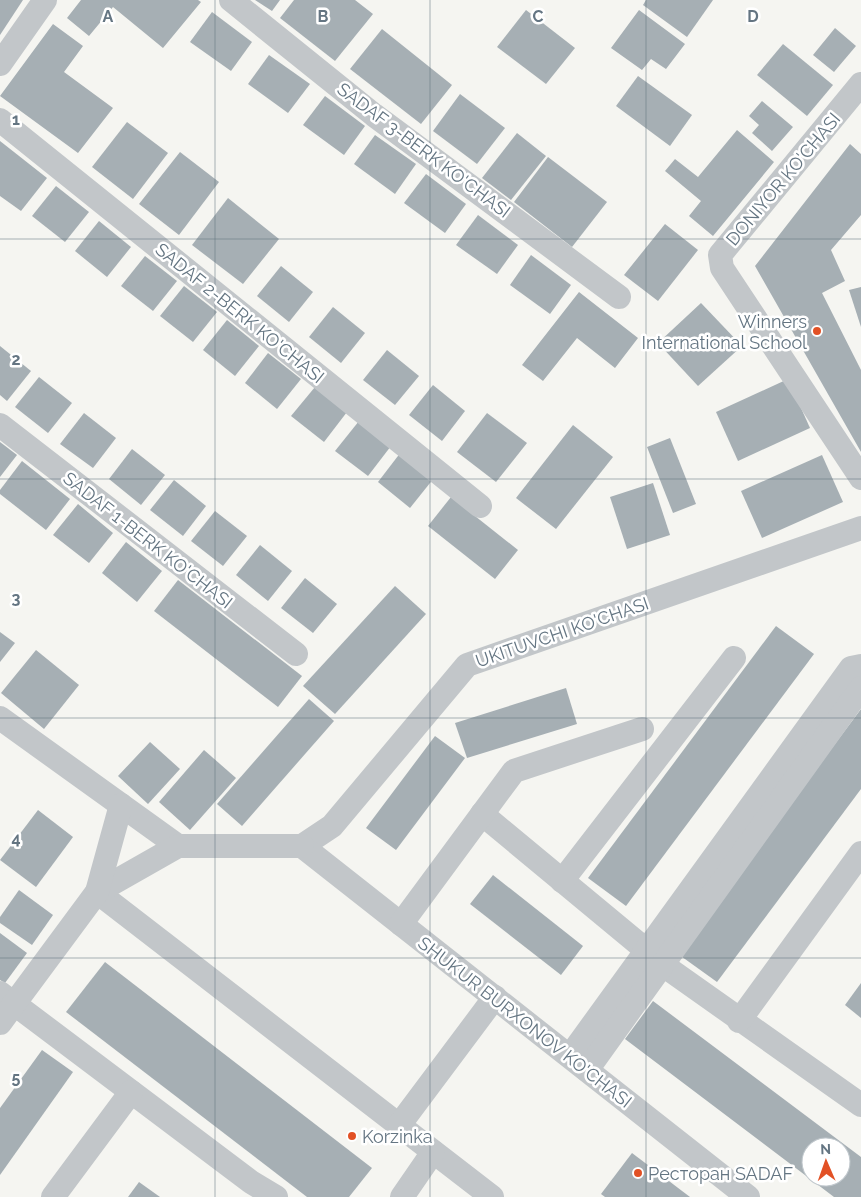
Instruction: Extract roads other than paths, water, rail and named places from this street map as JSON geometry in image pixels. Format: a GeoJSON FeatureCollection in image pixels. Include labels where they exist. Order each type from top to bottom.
{"type":"FeatureCollection","features":[{"type":"Feature","properties":{"kind":"street"},"geometry":{"type":"LineString","coordinates":[[0,64],[45,0]]}},
{"type":"Feature","properties":{"kind":"street","name":"SADAF 3-BERK KO'CHASI"},"geometry":{"type":"LineString","coordinates":[[231,0],[374,115],[619,297]]}},
{"type":"Feature","properties":{"kind":"street","name":"DONIYOR KO'CHASI"},"geometry":{"type":"LineString","coordinates":[[861,84],[720,255],[722,268],[861,478]]}},
{"type":"Feature","properties":{"kind":"street","name":"SADAF 2-BERK KO'CHASI"},"geometry":{"type":"LineString","coordinates":[[0,120],[480,506]]}},
{"type":"Feature","properties":{"kind":"street","name":"SADAF 1-BERK KO'CHASI"},"geometry":{"type":"LineString","coordinates":[[0,425],[296,654]]}},
{"type":"Feature","properties":{"kind":"street","name":"UKITUVCHI KO'CHASI"},"geometry":{"type":"LineString","coordinates":[[302,846],[332,826],[467,665],[861,528]]}},
{"type":"Feature","properties":{"kind":"street"},"geometry":{"type":"LineString","coordinates":[[562,881],[734,658]]}},
{"type":"Feature","properties":{"kind":"street"},"geometry":{"type":"LineString","coordinates":[[579,1063],[654,958],[851,668],[861,666]]}},
{"type":"Feature","properties":{"kind":"street"},"geometry":{"type":"LineString","coordinates":[[654,958],[861,688]]}},
{"type":"Feature","properties":{"kind":"street"},"geometry":{"type":"LineString","coordinates":[[0,718],[178,846]]}},
{"type":"Feature","properties":{"kind":"street"},"geometry":{"type":"LineString","coordinates":[[401,924],[514,770],[642,728]]}},
{"type":"Feature","properties":{"kind":"street"},"geometry":{"type":"LineString","coordinates":[[98,892],[121,805]]}},
{"type":"Feature","properties":{"kind":"street"},"geometry":{"type":"LineString","coordinates":[[482,814],[654,958],[740,1021],[861,1105]]}},
{"type":"Feature","properties":{"kind":"street"},"geometry":{"type":"LineString","coordinates":[[0,1023],[7,998],[98,892],[178,846],[302,846]]}},
{"type":"Feature","properties":{"kind":"street","name":"SHUKUR BURXONOV KO'CHASI"},"geometry":{"type":"LineString","coordinates":[[302,846],[748,1197]]}},
{"type":"Feature","properties":{"kind":"street"},"geometry":{"type":"LineString","coordinates":[[740,1021],[861,853]]}},
{"type":"Feature","properties":{"kind":"street"},"geometry":{"type":"LineString","coordinates":[[98,892],[492,1197]]}},
{"type":"Feature","properties":{"kind":"street"},"geometry":{"type":"LineString","coordinates":[[400,1124],[495,997]]}},
{"type":"Feature","properties":{"kind":"street"},"geometry":{"type":"LineString","coordinates":[[7,998],[251,1182],[276,1197]]}},
{"type":"Feature","properties":{"kind":"street"},"geometry":{"type":"LineString","coordinates":[[53,1197],[131,1092]]}},
{"type":"Feature","properties":{"kind":"street"},"geometry":{"type":"LineString","coordinates":[[402,1197],[433,1152]]}},
{"type":"Feature","properties":{"kind":"place","name":"Winners International School"},"geometry":{"type":"Point","coordinates":[817,331]}},
{"type":"Feature","properties":{"kind":"place","name":"Korzinka"},"geometry":{"type":"Point","coordinates":[352,1136]}},
{"type":"Feature","properties":{"kind":"place","name":"Ресторан SADAF"},"geometry":{"type":"Point","coordinates":[638,1173]}}]}
